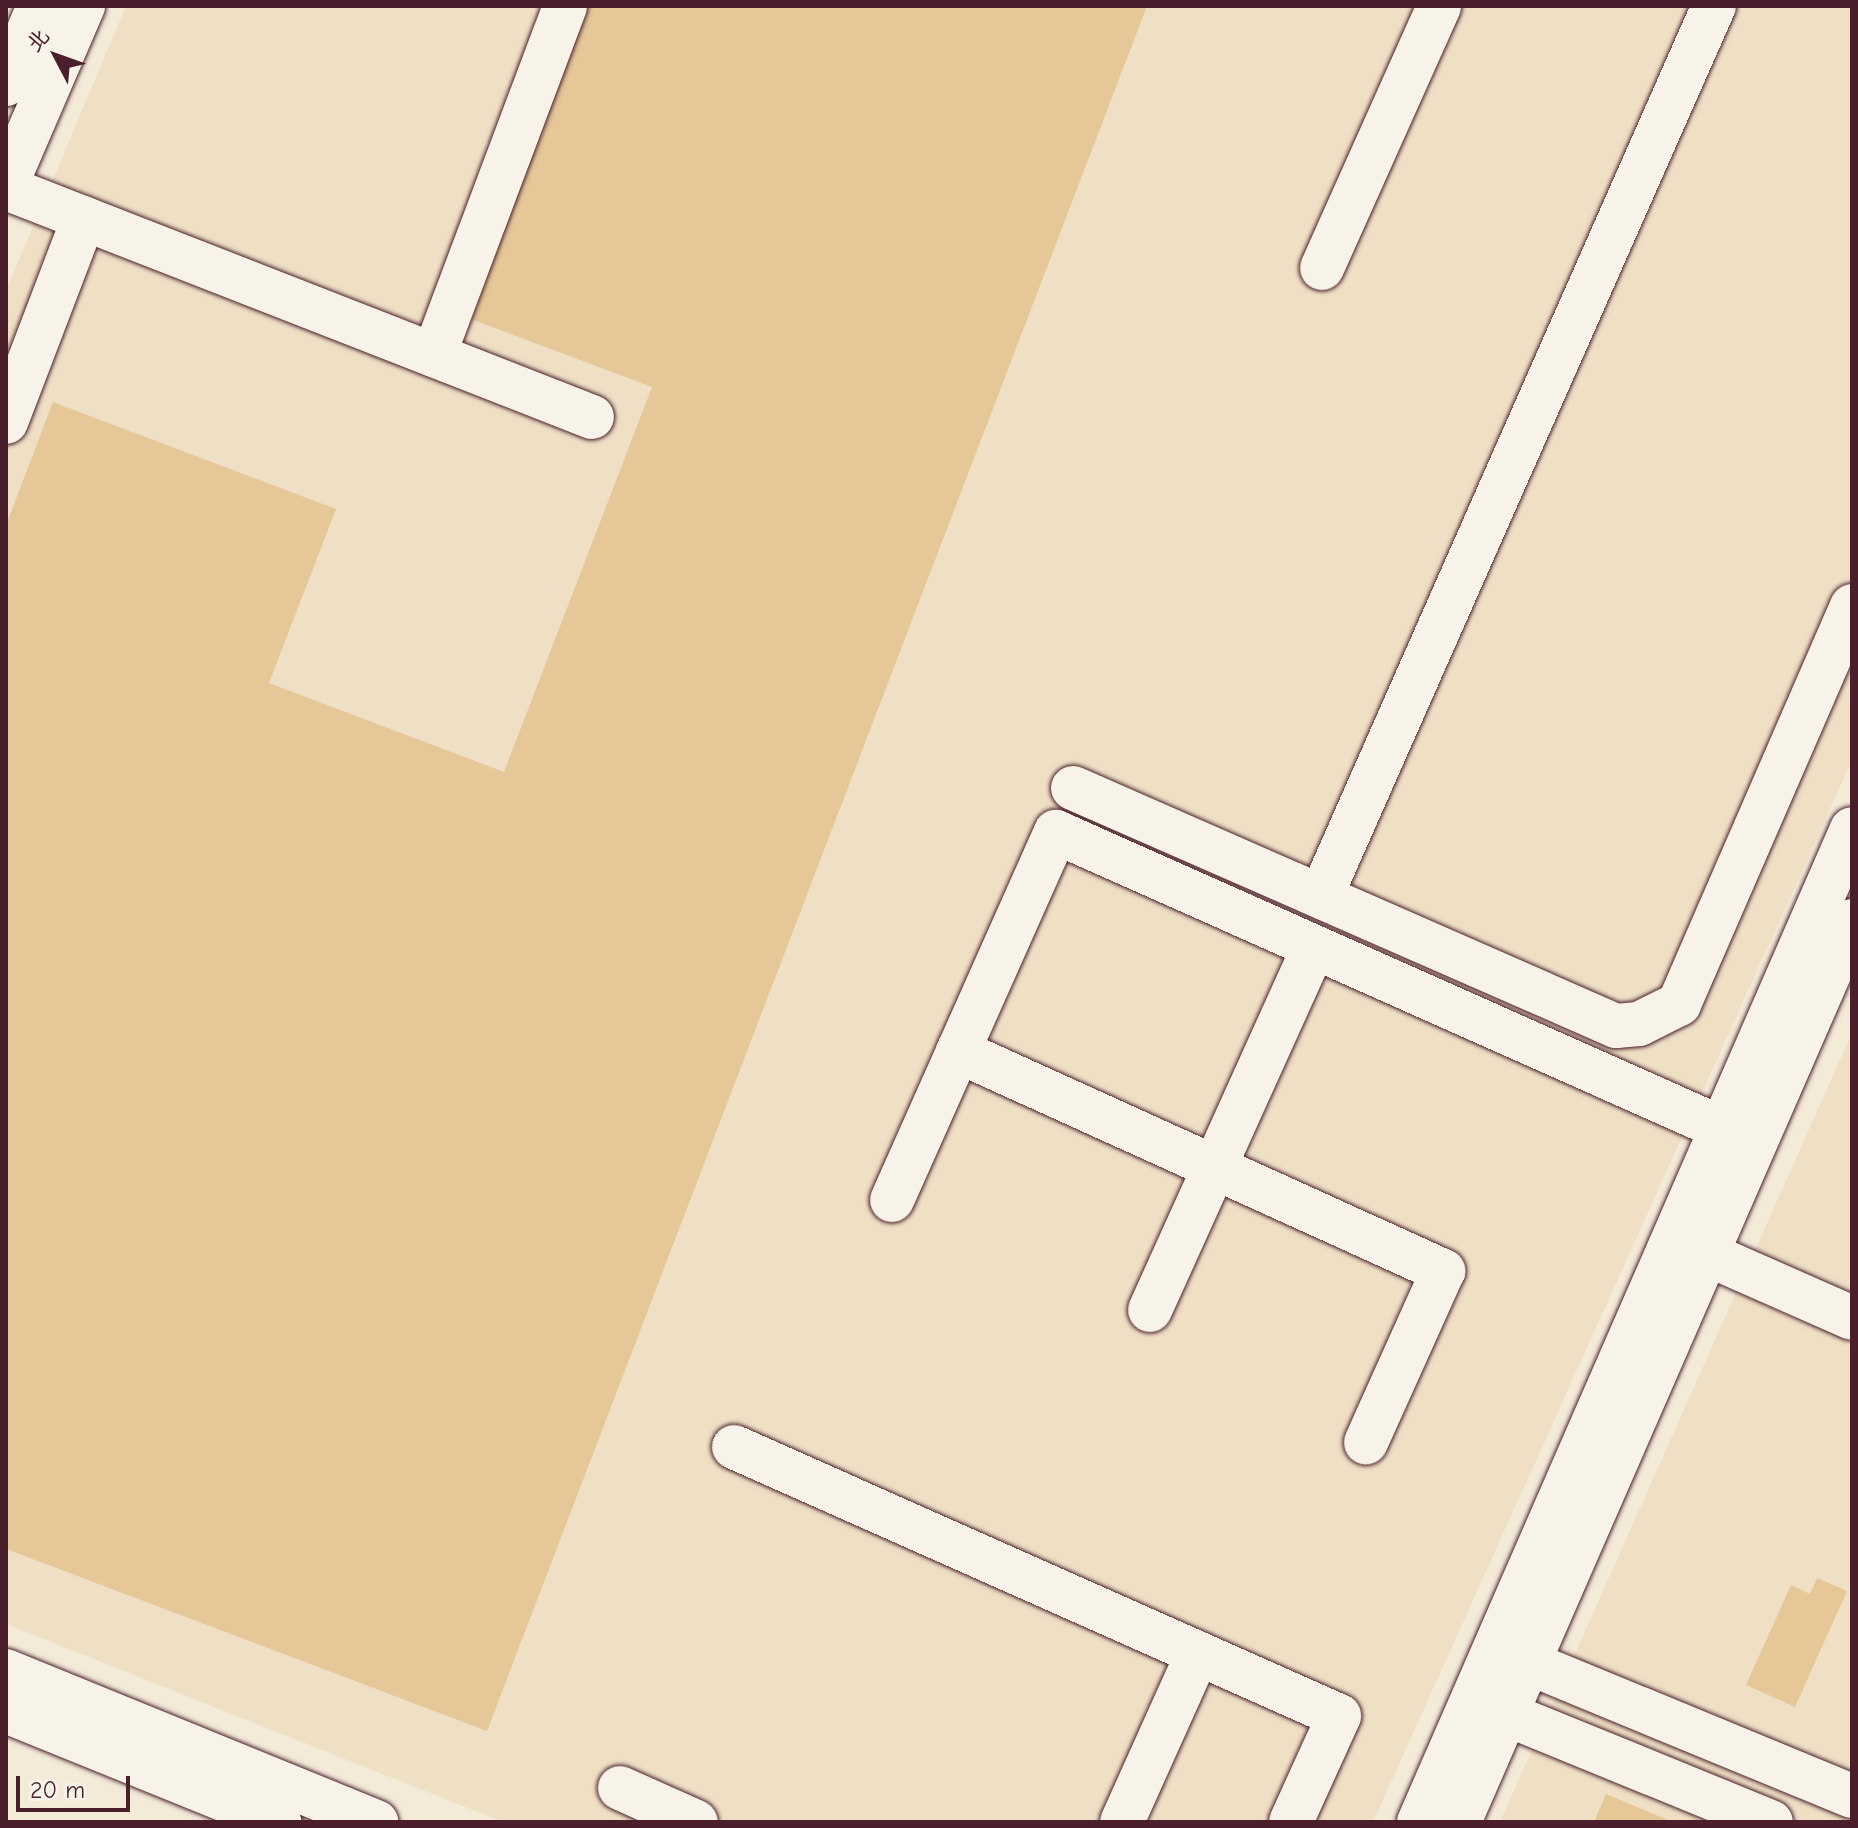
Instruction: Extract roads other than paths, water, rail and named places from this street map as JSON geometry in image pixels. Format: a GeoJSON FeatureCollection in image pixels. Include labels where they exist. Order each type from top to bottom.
{"type":"FeatureCollection","features":[{"type":"Feature","properties":{"kind":"street"},"geometry":{"type":"LineString","coordinates":[[6,84],[39,6]]}},
{"type":"Feature","properties":{"kind":"street"},"geometry":{"type":"LineString","coordinates":[[83,6],[6,187],[592,417]]}},
{"type":"Feature","properties":{"kind":"street"},"geometry":{"type":"LineString","coordinates":[[434,355],[565,6]]}},
{"type":"Feature","properties":{"kind":"street"},"geometry":{"type":"LineString","coordinates":[[1322,268],[1439,6]]}},
{"type":"Feature","properties":{"kind":"street"},"geometry":{"type":"LineString","coordinates":[[1321,896],[1714,6]]}},
{"type":"Feature","properties":{"kind":"street"},"geometry":{"type":"LineString","coordinates":[[6,422],[84,218]]}},
{"type":"Feature","properties":{"kind":"street"},"geometry":{"type":"LineString","coordinates":[[1073,788],[1616,1026],[1639,1024],[1667,1013],[1679,1004],[1852,606]]}},
{"type":"Feature","properties":{"kind":"street"},"geometry":{"type":"LineString","coordinates":[[1419,1822],[1852,829]]}},
{"type":"Feature","properties":{"kind":"street"},"geometry":{"type":"LineString","coordinates":[[892,1200],[1056,832],[1721,1128]]}},
{"type":"Feature","properties":{"kind":"street"},"geometry":{"type":"LineString","coordinates":[[1459,1822],[1852,921]]}},
{"type":"Feature","properties":{"kind":"street"},"geometry":{"type":"LineString","coordinates":[[1150,1310],[1314,947]]}},
{"type":"Feature","properties":{"kind":"street"},"geometry":{"type":"LineString","coordinates":[[958,1051],[1443,1271],[1366,1442]]}},
{"type":"Feature","properties":{"kind":"street"},"geometry":{"type":"LineString","coordinates":[[1707,1254],[1852,1318]]}},
{"type":"Feature","properties":{"kind":"street"},"geometry":{"type":"LineString","coordinates":[[734,1447],[1339,1716],[1306,1817]]}},
{"type":"Feature","properties":{"kind":"street"},"geometry":{"type":"LineString","coordinates":[[1122,1822],[1198,1653]]}},
{"type":"Feature","properties":{"kind":"street"},"geometry":{"type":"LineString","coordinates":[[1529,1663],[1852,1796]]}},
{"type":"Feature","properties":{"kind":"street"},"geometry":{"type":"LineString","coordinates":[[6,1671],[376,1822]]}},
{"type":"Feature","properties":{"kind":"street"},"geometry":{"type":"LineString","coordinates":[[6,1711],[279,1822]]}},
{"type":"Feature","properties":{"kind":"street"},"geometry":{"type":"LineString","coordinates":[[1506,1714],[1771,1822]]}},
{"type":"Feature","properties":{"kind":"street"},"geometry":{"type":"LineString","coordinates":[[620,1788],[696,1822]]}}]}
